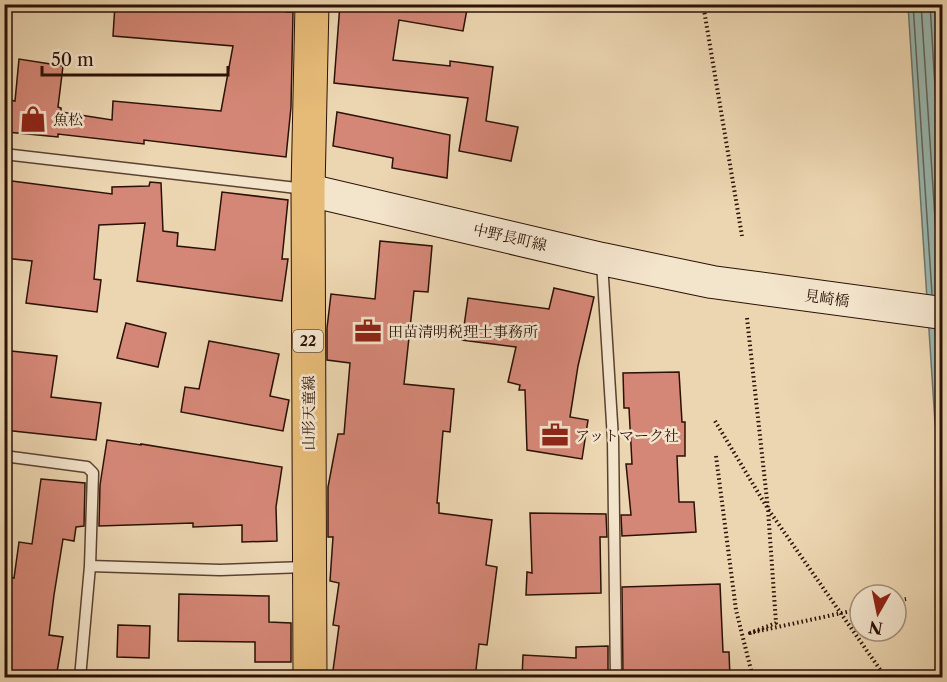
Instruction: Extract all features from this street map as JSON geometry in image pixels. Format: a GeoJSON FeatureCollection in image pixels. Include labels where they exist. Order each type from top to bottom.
{"type":"FeatureCollection","features":[{"type":"Feature","properties":{"kind":"main road","name":"山形天童線"},"geometry":{"type":"LineString","coordinates":[[310,678],[308,190],[312,4]]}},
{"type":"Feature","properties":{"kind":"main road","name":"中野長町線"},"geometry":{"type":"LineString","coordinates":[[308,190],[602,259],[712,282]]}},
{"type":"Feature","properties":{"kind":"main road","name":"見崎橋"},"geometry":{"type":"LineString","coordinates":[[712,282],[942,313]]}},
{"type":"Feature","properties":{"kind":"lane"},"geometry":{"type":"LineString","coordinates":[[4,13],[6,4]]}},
{"type":"Feature","properties":{"kind":"lane"},"geometry":{"type":"LineString","coordinates":[[4,153],[308,190]]}},
{"type":"Feature","properties":{"kind":"lane"},"geometry":{"type":"LineString","coordinates":[[602,259],[613,439],[616,678]]}},
{"type":"Feature","properties":{"kind":"lane"},"geometry":{"type":"LineString","coordinates":[[4,456],[87,467],[93,473],[90,566],[80,678]]}},
{"type":"Feature","properties":{"kind":"lane"},"geometry":{"type":"LineString","coordinates":[[90,566],[220,570],[309,567]]}},
{"type":"Feature","properties":{"kind":"path"},"geometry":{"type":"LineString","coordinates":[[703,4],[742,236]]}},
{"type":"Feature","properties":{"kind":"path"},"geometry":{"type":"LineString","coordinates":[[747,318],[768,509],[776,623],[750,633],[848,612]]}},
{"type":"Feature","properties":{"kind":"path"},"geometry":{"type":"LineString","coordinates":[[715,421],[768,509],[886,678]]}},
{"type":"Feature","properties":{"kind":"path"},"geometry":{"type":"LineString","coordinates":[[716,456],[736,610],[753,678]]}},
{"type":"Feature","properties":{"kind":"water"},"geometry":{"type":"Polygon","coordinates":[[[908,5],[942,5],[942,462],[935,423],[908,5]]]}},
{"type":"Feature","properties":{"kind":"building"},"geometry":{"type":"Polygon","coordinates":[[[115,4],[146,4],[183,9],[183,4],[287,4],[286,12],[293,12],[291,107],[286,157],[144,140],[144,144],[58,134],[58,137],[7,132],[10,100],[15,101],[19,59],[63,66],[58,107],[61,108],[61,112],[112,120],[113,101],[221,111],[233,46],[113,36],[115,4]]]}},
{"type":"Feature","properties":{"kind":"building"},"geometry":{"type":"Polygon","coordinates":[[[340,4],[468,4],[463,31],[399,20],[393,60],[450,66],[450,61],[493,67],[486,121],[518,127],[511,161],[459,151],[468,98],[334,83],[340,4]]]}},
{"type":"Feature","properties":{"kind":"building"},"geometry":{"type":"Polygon","coordinates":[[[337,112],[450,135],[447,178],[392,168],[393,158],[333,146],[337,112]]]}},
{"type":"Feature","properties":{"kind":"building"},"geometry":{"type":"Polygon","coordinates":[[[4,180],[112,194],[112,187],[149,186],[150,182],[161,183],[163,231],[178,233],[177,246],[215,250],[222,192],[288,200],[282,259],[288,259],[282,301],[137,281],[145,223],[99,225],[94,279],[101,280],[97,312],[26,303],[32,261],[4,258],[4,180]]]}},
{"type":"Feature","properties":{"kind":"building"},"geometry":{"type":"Polygon","coordinates":[[[380,241],[432,246],[428,292],[414,291],[404,384],[454,389],[450,432],[443,431],[437,503],[439,503],[439,513],[492,520],[486,565],[497,567],[487,645],[479,644],[475,678],[332,678],[339,626],[333,625],[339,583],[330,581],[333,537],[328,537],[328,487],[338,434],[344,434],[350,363],[327,360],[327,328],[331,294],[375,299],[380,241]]]}},
{"type":"Feature","properties":{"kind":"building"},"geometry":{"type":"Polygon","coordinates":[[[554,288],[594,297],[578,366],[570,417],[588,420],[582,459],[527,450],[525,390],[519,390],[520,385],[508,382],[516,347],[462,340],[468,298],[549,309],[554,288]]]}},
{"type":"Feature","properties":{"kind":"building"},"geometry":{"type":"Polygon","coordinates":[[[126,323],[166,333],[158,367],[117,358],[126,323]]]}},
{"type":"Feature","properties":{"kind":"building"},"geometry":{"type":"Polygon","coordinates":[[[209,341],[279,354],[270,396],[289,400],[283,431],[181,412],[185,387],[199,389],[209,341]]]}},
{"type":"Feature","properties":{"kind":"building"},"geometry":{"type":"Polygon","coordinates":[[[11,351],[57,356],[51,397],[101,403],[96,440],[4,430],[4,388],[6,388],[11,351]]]}},
{"type":"Feature","properties":{"kind":"building"},"geometry":{"type":"Polygon","coordinates":[[[679,372],[682,422],[685,422],[685,456],[677,456],[679,502],[694,502],[696,532],[622,536],[621,515],[631,515],[626,464],[632,464],[629,408],[624,408],[623,373],[679,372]]]}},
{"type":"Feature","properties":{"kind":"building"},"geometry":{"type":"Polygon","coordinates":[[[107,440],[282,467],[276,507],[277,541],[242,542],[242,525],[193,527],[193,523],[99,526],[100,485],[107,440]]]}},
{"type":"Feature","properties":{"kind":"building"},"geometry":{"type":"Polygon","coordinates":[[[41,479],[85,483],[84,526],[76,527],[74,541],[63,539],[54,595],[49,635],[63,637],[56,678],[4,678],[4,576],[14,578],[19,542],[32,544],[41,479]]]}},
{"type":"Feature","properties":{"kind":"building"},"geometry":{"type":"Polygon","coordinates":[[[530,513],[606,514],[607,537],[600,537],[601,593],[526,595],[527,572],[532,573],[530,513]]]}},
{"type":"Feature","properties":{"kind":"building"},"geometry":{"type":"Polygon","coordinates":[[[720,584],[723,652],[729,652],[730,678],[623,678],[622,587],[720,584]]]}},
{"type":"Feature","properties":{"kind":"building"},"geometry":{"type":"Polygon","coordinates":[[[179,594],[269,596],[269,622],[291,623],[291,662],[255,662],[255,642],[178,641],[179,594]]]}},
{"type":"Feature","properties":{"kind":"building"},"geometry":{"type":"Polygon","coordinates":[[[118,625],[150,626],[149,658],[117,657],[118,625]]]}},
{"type":"Feature","properties":{"kind":"building"},"geometry":{"type":"Polygon","coordinates":[[[608,646],[608,678],[522,678],[523,655],[576,658],[576,647],[608,646]]]}},
{"type":"Feature","properties":{"kind":"place","name":"魚松"},"geometry":{"type":"Point","coordinates":[33,119]}},
{"type":"Feature","properties":{"kind":"place","name":"田苗清明税理士事務所"},"geometry":{"type":"Point","coordinates":[368,331]}},
{"type":"Feature","properties":{"kind":"place","name":"アットマーク社"},"geometry":{"type":"Point","coordinates":[555,435]}}]}
